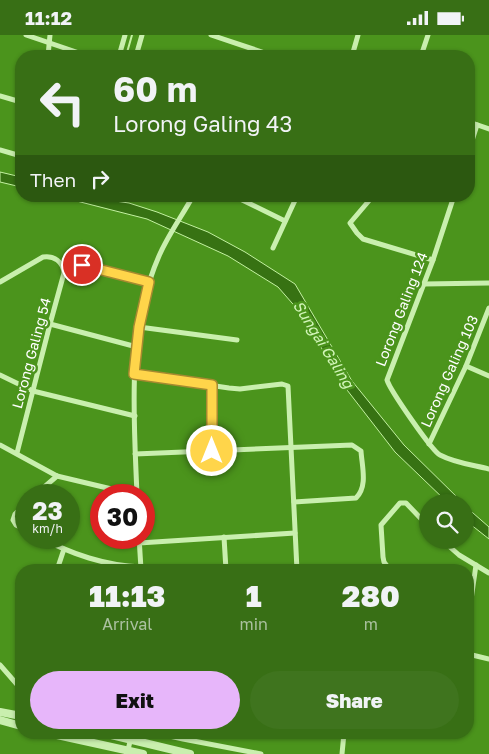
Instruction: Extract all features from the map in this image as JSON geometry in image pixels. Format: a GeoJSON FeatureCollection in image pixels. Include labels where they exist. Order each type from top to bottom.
{"type":"FeatureCollection","features":[{"type":"Feature","properties":{"kind":"street"},"geometry":{"type":"LineString","coordinates":[[26,35],[70,50]]}},
{"type":"Feature","properties":{"kind":"street"},"geometry":{"type":"LineString","coordinates":[[49,50],[50,35]]}},
{"type":"Feature","properties":{"kind":"street"},"geometry":{"type":"LineString","coordinates":[[121,50],[125,35]]}},
{"type":"Feature","properties":{"kind":"street"},"geometry":{"type":"LineString","coordinates":[[138,50],[142,35]]}},
{"type":"Feature","properties":{"kind":"street"},"geometry":{"type":"LineString","coordinates":[[211,35],[251,50]]}},
{"type":"Feature","properties":{"kind":"street"},"geometry":{"type":"LineString","coordinates":[[354,50],[358,35]]}},
{"type":"Feature","properties":{"kind":"street"},"geometry":{"type":"LineString","coordinates":[[422,50],[428,35]]}},
{"type":"Feature","properties":{"kind":"street"},"geometry":{"type":"LineString","coordinates":[[0,96],[15,100]]}},
{"type":"Feature","properties":{"kind":"street"},"geometry":{"type":"LineString","coordinates":[[475,131],[477,125],[489,129]]}},
{"type":"Feature","properties":{"kind":"street"},"geometry":{"type":"LineString","coordinates":[[0,150],[15,154]]}},
{"type":"Feature","properties":{"kind":"street"},"geometry":{"type":"LineString","coordinates":[[137,484],[134,374],[139,327],[149,282],[159,256],[190,202]]}},
{"type":"Feature","properties":{"kind":"street"},"geometry":{"type":"LineString","coordinates":[[246,202],[285,221]]}},
{"type":"Feature","properties":{"kind":"street"},"geometry":{"type":"LineString","coordinates":[[273,248],[293,202]]}},
{"type":"Feature","properties":{"kind":"street"},"geometry":{"type":"LineString","coordinates":[[368,202],[350,223],[363,239],[433,260]]}},
{"type":"Feature","properties":{"kind":"street","name":"Lorong Galing 124"},"geometry":{"type":"LineString","coordinates":[[452,202],[433,260],[387,375],[387,380],[407,413],[437,453],[489,469]]}},
{"type":"Feature","properties":{"kind":"street","name":"Lorong Galing 54"},"geometry":{"type":"LineString","coordinates":[[0,282],[44,257],[51,256],[64,269],[18,453]]}},
{"type":"Feature","properties":{"kind":"street"},"geometry":{"type":"LineString","coordinates":[[82,265],[149,282]]}},
{"type":"Feature","properties":{"kind":"street"},"geometry":{"type":"LineString","coordinates":[[424,283],[489,283]]}},
{"type":"Feature","properties":{"kind":"street","name":"Lorong Galing 103"},"geometry":{"type":"LineString","coordinates":[[429,443],[466,366],[489,308]]}},
{"type":"Feature","properties":{"kind":"street"},"geometry":{"type":"LineString","coordinates":[[50,324],[136,347]]}},
{"type":"Feature","properties":{"kind":"street"},"geometry":{"type":"LineString","coordinates":[[139,327],[237,340]]}},
{"type":"Feature","properties":{"kind":"street"},"geometry":{"type":"LineString","coordinates":[[466,366],[489,376]]}},
{"type":"Feature","properties":{"kind":"street"},"geometry":{"type":"LineString","coordinates":[[134,374],[236,389],[282,384],[288,386],[297,564]]}},
{"type":"Feature","properties":{"kind":"street"},"geometry":{"type":"LineString","coordinates":[[0,375],[33,391],[135,417]]}},
{"type":"Feature","properties":{"kind":"street"},"geometry":{"type":"LineString","coordinates":[[212,385],[212,451]]}},
{"type":"Feature","properties":{"kind":"street"},"geometry":{"type":"LineString","coordinates":[[0,445],[57,475],[92,484]]}},
{"type":"Feature","properties":{"kind":"street"},"geometry":{"type":"LineString","coordinates":[[136,454],[352,445],[361,451],[364,485],[361,494],[356,498],[294,502]]}},
{"type":"Feature","properties":{"kind":"street"},"geometry":{"type":"LineString","coordinates":[[47,484],[57,475]]}},
{"type":"Feature","properties":{"kind":"street"},"geometry":{"type":"LineString","coordinates":[[386,564],[383,557],[381,525],[400,503],[406,503],[419,517]]}},
{"type":"Feature","properties":{"kind":"street"},"geometry":{"type":"LineString","coordinates":[[155,539],[295,533]]}},
{"type":"Feature","properties":{"kind":"street"},"geometry":{"type":"LineString","coordinates":[[224,537],[226,564]]}},
{"type":"Feature","properties":{"kind":"street"},"geometry":{"type":"LineString","coordinates":[[59,564],[64,549],[115,564]]}},
{"type":"Feature","properties":{"kind":"street"},"geometry":{"type":"LineString","coordinates":[[140,549],[141,564]]}},
{"type":"Feature","properties":{"kind":"street"},"geometry":{"type":"LineString","coordinates":[[452,549],[489,573]]}},
{"type":"Feature","properties":{"kind":"street"},"geometry":{"type":"LineString","coordinates":[[474,579],[476,565]]}},
{"type":"Feature","properties":{"kind":"street"},"geometry":{"type":"LineString","coordinates":[[474,655],[489,659]]}},
{"type":"Feature","properties":{"kind":"street"},"geometry":{"type":"LineString","coordinates":[[0,665],[15,682]]}},
{"type":"Feature","properties":{"kind":"street"},"geometry":{"type":"LineString","coordinates":[[0,712],[15,715]]}},
{"type":"Feature","properties":{"kind":"street"},"geometry":{"type":"LineString","coordinates":[[0,720],[15,724]]}},
{"type":"Feature","properties":{"kind":"street"},"geometry":{"type":"LineString","coordinates":[[76,739],[143,754]]}},
{"type":"Feature","properties":{"kind":"street"},"geometry":{"type":"LineString","coordinates":[[128,750],[130,739]]}},
{"type":"Feature","properties":{"kind":"street"},"geometry":{"type":"LineString","coordinates":[[142,739],[180,753],[190,754]]}},
{"type":"Feature","properties":{"kind":"street"},"geometry":{"type":"LineString","coordinates":[[183,739],[261,754]]}},
{"type":"Feature","properties":{"kind":"street"},"geometry":{"type":"LineString","coordinates":[[342,754],[343,739]]}},
{"type":"Feature","properties":{"kind":"water"},"geometry":{"type":"Polygon","coordinates":[[[0,172],[15,176],[15,186],[0,182],[0,172]]]}},
{"type":"Feature","properties":{"kind":"water","name":"Sungai Galing"},"geometry":{"type":"Polygon","coordinates":[[[80,202],[122,202],[157,212],[208,232],[245,252],[295,284],[352,381],[404,445],[454,494],[439,494],[395,452],[337,377],[306,319],[278,287],[228,256],[147,219],[80,202]]]}},
{"type":"Feature","properties":{"kind":"water"},"geometry":{"type":"Polygon","coordinates":[[[474,514],[489,527],[489,539],[474,527],[474,514]]]}},
{"type":"Feature","properties":{"kind":"waterway"},"geometry":{"type":"LineString","coordinates":[[128,50],[132,35]]}},
{"type":"Feature","properties":{"kind":"route"},"geometry":{"type":"LineString","coordinates":[[82,265],[149,282],[139,327],[134,374],[212,385],[212,451]]}}]}
